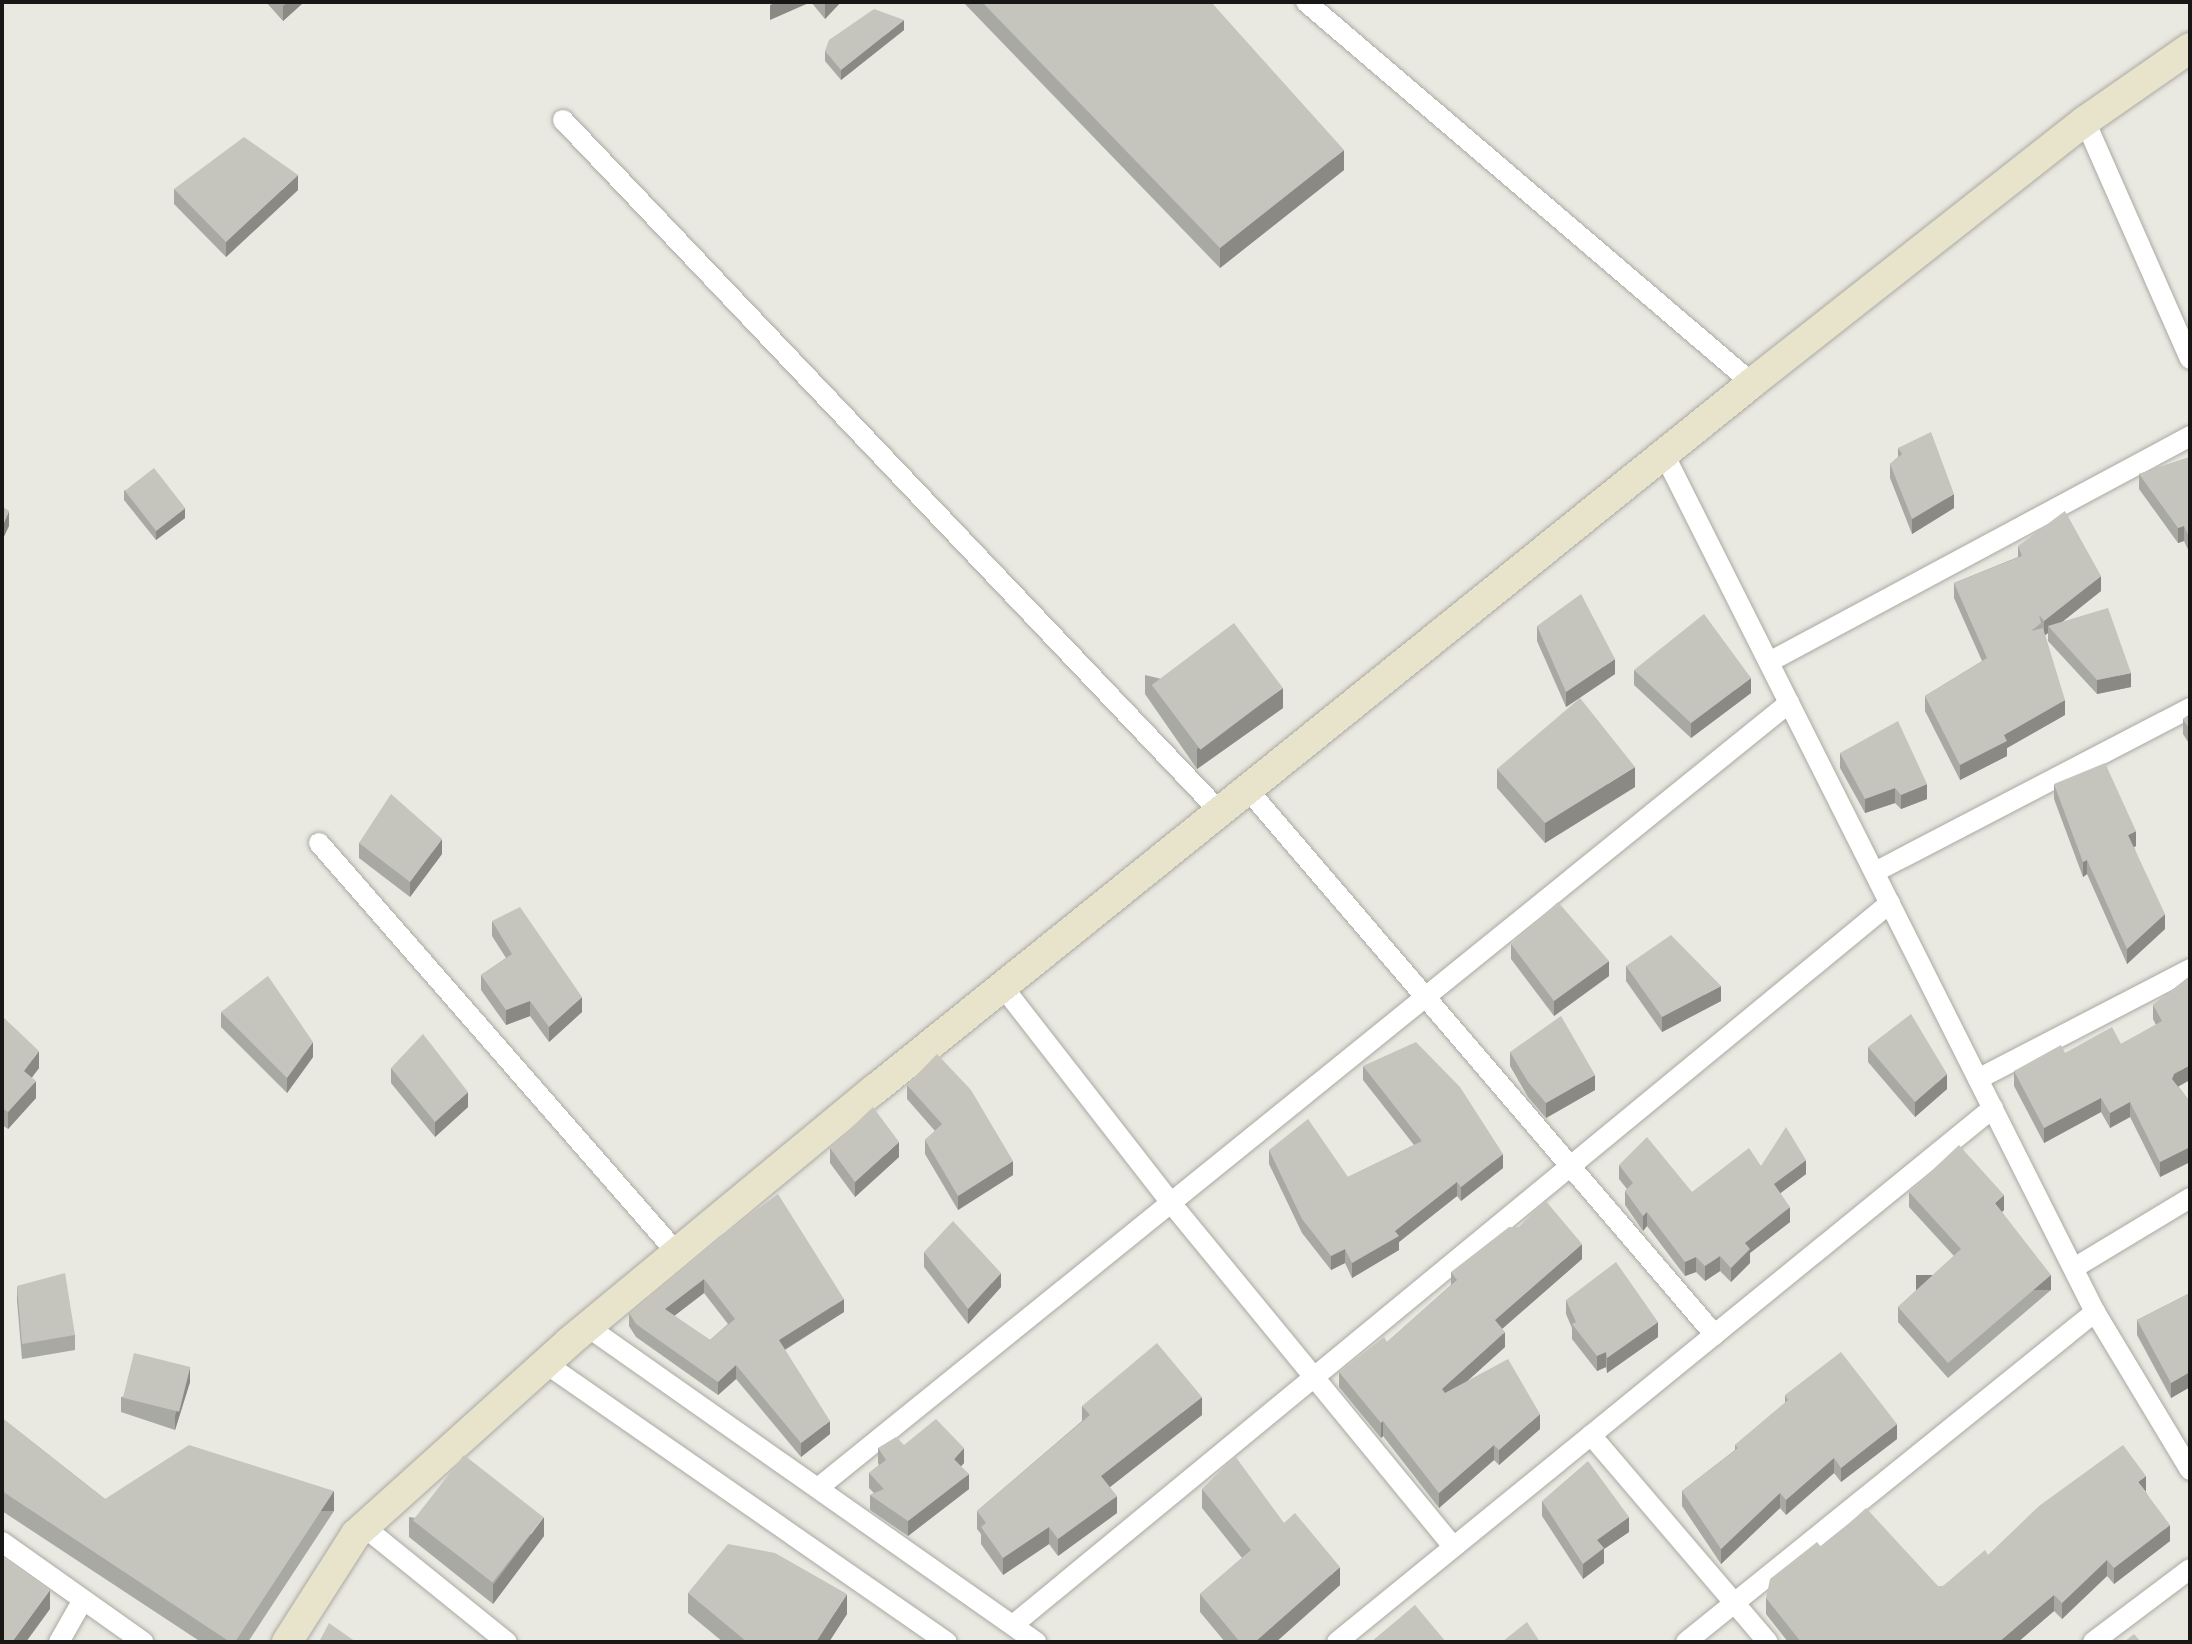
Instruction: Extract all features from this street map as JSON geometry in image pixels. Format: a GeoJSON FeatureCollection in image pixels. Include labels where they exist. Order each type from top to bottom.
{"type":"FeatureCollection","features":[{"type":"Feature","properties":{"kind":"main road"},"geometry":{"type":"LineString","coordinates":[[287,1642],[363,1526],[545,1363],[1003,987],[1752,383],[2085,121],[2190,48]]}},
{"type":"Feature","properties":{"kind":"street"},"geometry":{"type":"LineString","coordinates":[[1306,2],[1752,383]]}},
{"type":"Feature","properties":{"kind":"street"},"geometry":{"type":"LineString","coordinates":[[563,120],[1221,813]]}},
{"type":"Feature","properties":{"kind":"street"},"geometry":{"type":"LineString","coordinates":[[2085,121],[2190,359]]}},
{"type":"Feature","properties":{"kind":"street"},"geometry":{"type":"LineString","coordinates":[[1769,662],[2190,436]]}},
{"type":"Feature","properties":{"kind":"street"},"geometry":{"type":"LineString","coordinates":[[1665,456],[2095,1312],[2186,1457]]}},
{"type":"Feature","properties":{"kind":"street"},"geometry":{"type":"LineString","coordinates":[[818,1488],[1789,703]]}},
{"type":"Feature","properties":{"kind":"street"},"geometry":{"type":"LineString","coordinates":[[1875,872],[2190,708]]}},
{"type":"Feature","properties":{"kind":"street"},"geometry":{"type":"LineString","coordinates":[[1249,791],[1715,1335]]}},
{"type":"Feature","properties":{"kind":"street"},"geometry":{"type":"LineString","coordinates":[[319,843],[677,1253]]}},
{"type":"Feature","properties":{"kind":"street"},"geometry":{"type":"LineString","coordinates":[[1013,1625],[1890,903]]}},
{"type":"Feature","properties":{"kind":"street"},"geometry":{"type":"LineString","coordinates":[[1978,1079],[2190,969]]}},
{"type":"Feature","properties":{"kind":"street"},"geometry":{"type":"LineString","coordinates":[[1003,987],[1171,1203],[1454,1547]]}},
{"type":"Feature","properties":{"kind":"street"},"geometry":{"type":"LineString","coordinates":[[1337,1642],[1993,1108]]}},
{"type":"Feature","properties":{"kind":"street"},"geometry":{"type":"LineString","coordinates":[[2074,1268],[2190,1198]]}},
{"type":"Feature","properties":{"kind":"street"},"geometry":{"type":"LineString","coordinates":[[1686,1642],[2095,1312]]}},
{"type":"Feature","properties":{"kind":"street"},"geometry":{"type":"LineString","coordinates":[[588,1327],[1036,1642]]}},
{"type":"Feature","properties":{"kind":"street"},"geometry":{"type":"LineString","coordinates":[[545,1363],[946,1642]]}},
{"type":"Feature","properties":{"kind":"street"},"geometry":{"type":"LineString","coordinates":[[1591,1435],[1768,1642]]}},
{"type":"Feature","properties":{"kind":"street"},"geometry":{"type":"LineString","coordinates":[[363,1526],[507,1642]]}},
{"type":"Feature","properties":{"kind":"street"},"geometry":{"type":"LineString","coordinates":[[2,1542],[143,1642]]}},
{"type":"Feature","properties":{"kind":"street"},"geometry":{"type":"LineString","coordinates":[[2093,1642],[2190,1569]]}},
{"type":"Feature","properties":{"kind":"street"},"geometry":{"type":"LineString","coordinates":[[59,1642],[83,1600]]}},
{"type":"Feature","properties":{"kind":"building"},"geometry":{"type":"Polygon","coordinates":[[[982,2],[1211,2],[1344,150],[1220,248],[982,2]]]}},
{"type":"Feature","properties":{"kind":"building"},"geometry":{"type":"Polygon","coordinates":[[[874,9],[904,20],[841,70],[825,51],[829,40],[874,9]]]}},
{"type":"Feature","properties":{"kind":"building"},"geometry":{"type":"Polygon","coordinates":[[[244,137],[298,175],[226,242],[174,189],[244,137]]]}},
{"type":"Feature","properties":{"kind":"building"},"geometry":{"type":"Polygon","coordinates":[[[1931,432],[1954,494],[1912,519],[1890,464],[1902,454],[1898,448],[1931,432]]]}},
{"type":"Feature","properties":{"kind":"building"},"geometry":{"type":"Polygon","coordinates":[[[2190,457],[2190,539],[2184,526],[2178,528],[2139,474],[2190,457]]]}},
{"type":"Feature","properties":{"kind":"building"},"geometry":{"type":"Polygon","coordinates":[[[154,468],[185,508],[156,531],[125,491],[154,468]]]}},
{"type":"Feature","properties":{"kind":"building"},"geometry":{"type":"Polygon","coordinates":[[[2,506],[9,511],[2,527],[2,506]]]}},
{"type":"Feature","properties":{"kind":"building"},"geometry":{"type":"Polygon","coordinates":[[[2065,511],[2101,576],[2044,621],[2039,615],[2041,623],[2031,631],[2043,628],[2065,700],[2004,735],[2007,741],[1960,765],[1925,696],[1987,658],[1954,583],[2022,556],[2018,546],[2065,511]]]}},
{"type":"Feature","properties":{"kind":"building"},"geometry":{"type":"Polygon","coordinates":[[[1581,594],[1615,659],[1566,692],[1537,626],[1581,594]]]}},
{"type":"Feature","properties":{"kind":"building"},"geometry":{"type":"Polygon","coordinates":[[[2108,608],[2131,673],[2097,680],[2048,626],[2108,608]]]}},
{"type":"Feature","properties":{"kind":"building"},"geometry":{"type":"Polygon","coordinates":[[[1704,614],[1751,678],[1691,723],[1634,670],[1704,614]]]}},
{"type":"Feature","properties":{"kind":"building"},"geometry":{"type":"Polygon","coordinates":[[[1234,623],[1283,688],[1200,750],[1152,685],[1234,623]]]}},
{"type":"Feature","properties":{"kind":"building"},"geometry":{"type":"Polygon","coordinates":[[[1580,698],[1635,767],[1545,823],[1497,769],[1580,698]]]}},
{"type":"Feature","properties":{"kind":"building"},"geometry":{"type":"Polygon","coordinates":[[[2190,714],[2190,730],[2183,719],[2190,714]]]}},
{"type":"Feature","properties":{"kind":"building"},"geometry":{"type":"Polygon","coordinates":[[[1898,721],[1927,784],[1901,795],[1895,788],[1865,799],[1840,753],[1898,721]]]}},
{"type":"Feature","properties":{"kind":"building"},"geometry":{"type":"Polygon","coordinates":[[[2105,763],[2136,831],[2128,835],[2165,914],[2127,949],[2087,860],[2083,862],[2054,784],[2105,763]]]}},
{"type":"Feature","properties":{"kind":"building"},"geometry":{"type":"Polygon","coordinates":[[[391,794],[442,839],[410,882],[359,843],[391,794]]]}},
{"type":"Feature","properties":{"kind":"building"},"geometry":{"type":"Polygon","coordinates":[[[1558,902],[1609,961],[1554,1001],[1511,944],[1558,902]]]}},
{"type":"Feature","properties":{"kind":"building"},"geometry":{"type":"Polygon","coordinates":[[[520,907],[582,997],[549,1027],[530,1001],[506,1010],[481,975],[512,954],[492,921],[520,907]]]}},
{"type":"Feature","properties":{"kind":"building"},"geometry":{"type":"Polygon","coordinates":[[[1671,935],[1721,986],[1662,1017],[1626,966],[1671,935]]]}},
{"type":"Feature","properties":{"kind":"building"},"geometry":{"type":"Polygon","coordinates":[[[268,976],[313,1042],[287,1078],[221,1012],[268,976]]]}},
{"type":"Feature","properties":{"kind":"building"},"geometry":{"type":"Polygon","coordinates":[[[2190,976],[2190,1065],[2174,1074],[2172,1079],[2190,1102],[2190,1147],[2160,1162],[2130,1102],[2110,1113],[2101,1098],[2044,1128],[2014,1071],[2061,1045],[2065,1053],[2112,1027],[2121,1044],[2162,1021],[2153,1005],[2190,976]]]}},
{"type":"Feature","properties":{"kind":"building"},"geometry":{"type":"Polygon","coordinates":[[[1911,1014],[1947,1074],[1915,1102],[1868,1047],[1911,1014]]]}},
{"type":"Feature","properties":{"kind":"building"},"geometry":{"type":"Polygon","coordinates":[[[2,1016],[39,1051],[24,1071],[36,1081],[8,1112],[2,1108],[2,1016]]]}},
{"type":"Feature","properties":{"kind":"building"},"geometry":{"type":"Polygon","coordinates":[[[1561,1016],[1595,1075],[1546,1103],[1528,1082],[1510,1052],[1561,1016]]]}},
{"type":"Feature","properties":{"kind":"building"},"geometry":{"type":"Polygon","coordinates":[[[423,1034],[468,1092],[435,1122],[391,1068],[423,1034]]]}},
{"type":"Feature","properties":{"kind":"building"},"geometry":{"type":"Polygon","coordinates":[[[1416,1042],[1460,1087],[1503,1154],[1461,1187],[1457,1182],[1395,1231],[1399,1236],[1352,1263],[1345,1249],[1331,1256],[1302,1219],[1269,1150],[1308,1119],[1348,1177],[1422,1141],[1363,1066],[1416,1042]]]}},
{"type":"Feature","properties":{"kind":"building"},"geometry":{"type":"Polygon","coordinates":[[[937,1054],[971,1090],[1013,1161],[958,1196],[925,1140],[942,1124],[907,1085],[937,1054]]]}},
{"type":"Feature","properties":{"kind":"building"},"geometry":{"type":"Polygon","coordinates":[[[873,1107],[899,1142],[855,1182],[830,1148],[873,1107]]]}},
{"type":"Feature","properties":{"kind":"building"},"geometry":{"type":"Polygon","coordinates":[[[1786,1127],[1806,1160],[1774,1184],[1790,1207],[1745,1243],[1750,1249],[1731,1268],[1720,1256],[1705,1266],[1696,1257],[1685,1262],[1647,1212],[1643,1216],[1625,1191],[1633,1183],[1619,1165],[1647,1137],[1692,1192],[1749,1148],[1761,1166],[1786,1127]]]}},
{"type":"Feature","properties":{"kind":"building"},"geometry":{"type":"Polygon","coordinates":[[[1959,1145],[2004,1195],[1995,1203],[2051,1275],[1948,1363],[1898,1307],[1961,1249],[1909,1192],[1959,1145]]]}},
{"type":"Feature","properties":{"kind":"building"},"geometry":{"type":"Polygon","coordinates":[[[778,1194],[844,1299],[779,1340],[830,1421],[801,1443],[736,1365],[718,1382],[636,1324],[629,1313],[720,1236],[778,1194]],[[704,1279],[665,1309],[710,1340],[735,1319],[704,1279]]]}},
{"type":"Feature","properties":{"kind":"building"},"geometry":{"type":"Polygon","coordinates":[[[1545,1200],[1582,1244],[1495,1320],[1505,1332],[1442,1389],[1445,1393],[1508,1359],[1540,1414],[1499,1450],[1494,1445],[1439,1493],[1383,1421],[1381,1423],[1339,1372],[1384,1337],[1387,1342],[1457,1280],[1451,1272],[1509,1227],[1519,1227],[1545,1200]]]}},
{"type":"Feature","properties":{"kind":"building"},"geometry":{"type":"Polygon","coordinates":[[[953,1221],[1001,1273],[968,1309],[924,1252],[953,1221]]]}},
{"type":"Feature","properties":{"kind":"building"},"geometry":{"type":"Polygon","coordinates":[[[1616,1262],[1658,1322],[1607,1358],[1606,1352],[1597,1356],[1572,1324],[1576,1322],[1566,1300],[1616,1262]]]}},
{"type":"Feature","properties":{"kind":"building"},"geometry":{"type":"Polygon","coordinates":[[[65,1273],[75,1335],[22,1344],[17,1286],[65,1273]]]}},
{"type":"Feature","properties":{"kind":"building"},"geometry":{"type":"Polygon","coordinates":[[[2190,1293],[2190,1372],[2171,1383],[2137,1320],[2190,1293]]]}},
{"type":"Feature","properties":{"kind":"building"},"geometry":{"type":"Polygon","coordinates":[[[1157,1343],[1202,1397],[1101,1476],[1117,1496],[1058,1539],[1049,1527],[1003,1558],[981,1527],[986,1523],[977,1511],[1090,1415],[1082,1406],[1157,1343]]]}},
{"type":"Feature","properties":{"kind":"building"},"geometry":{"type":"Polygon","coordinates":[[[1841,1352],[1897,1424],[1841,1468],[1834,1458],[1786,1500],[1780,1493],[1721,1549],[1682,1491],[1738,1448],[1735,1445],[1788,1400],[1785,1395],[1841,1352]]]}},
{"type":"Feature","properties":{"kind":"building"},"geometry":{"type":"Polygon","coordinates":[[[134,1353],[190,1367],[179,1412],[123,1398],[134,1353]]]}},
{"type":"Feature","properties":{"kind":"building"},"geometry":{"type":"Polygon","coordinates":[[[2,1418],[105,1499],[189,1445],[334,1491],[235,1642],[230,1642],[2,1491],[2,1418]]]}},
{"type":"Feature","properties":{"kind":"building"},"geometry":{"type":"Polygon","coordinates":[[[936,1419],[964,1448],[954,1459],[969,1474],[908,1521],[870,1495],[884,1489],[869,1473],[886,1460],[878,1448],[896,1437],[904,1445],[936,1419]]]}},
{"type":"Feature","properties":{"kind":"building"},"geometry":{"type":"Polygon","coordinates":[[[2123,1445],[2146,1476],[2138,1482],[2170,1525],[2114,1568],[2107,1560],[2062,1603],[2054,1595],[1999,1642],[1801,1642],[1766,1598],[1770,1579],[1817,1542],[1822,1548],[1866,1508],[1938,1586],[1943,1586],[1985,1550],[1988,1555],[2039,1506],[2123,1445]]]}},
{"type":"Feature","properties":{"kind":"building"},"geometry":{"type":"Polygon","coordinates":[[[464,1455],[544,1517],[492,1583],[413,1520],[464,1455]]]}},
{"type":"Feature","properties":{"kind":"building"},"geometry":{"type":"Polygon","coordinates":[[[1235,1456],[1284,1523],[1295,1513],[1340,1567],[1255,1642],[1240,1642],[1200,1594],[1251,1550],[1202,1489],[1235,1456]]]}},
{"type":"Feature","properties":{"kind":"building"},"geometry":{"type":"Polygon","coordinates":[[[1588,1461],[1629,1517],[1597,1540],[1604,1548],[1583,1564],[1542,1501],[1588,1461]]]}},
{"type":"Feature","properties":{"kind":"building"},"geometry":{"type":"Polygon","coordinates":[[[728,1544],[775,1553],[847,1594],[816,1642],[747,1642],[688,1593],[728,1544]]]}},
{"type":"Feature","properties":{"kind":"building"},"geometry":{"type":"Polygon","coordinates":[[[2,1557],[50,1590],[12,1642],[2,1642],[2,1557]]]}},
{"type":"Feature","properties":{"kind":"building"},"geometry":{"type":"Polygon","coordinates":[[[1415,1605],[1446,1642],[1371,1642],[1415,1605]]]}},
{"type":"Feature","properties":{"kind":"building"},"geometry":{"type":"Polygon","coordinates":[[[1527,1622],[1540,1642],[1502,1642],[1527,1622]]]}},
{"type":"Feature","properties":{"kind":"building"},"geometry":{"type":"Polygon","coordinates":[[[329,1623],[356,1642],[319,1642],[329,1623]]]}},
{"type":"Feature","properties":{"kind":"building"},"geometry":{"type":"Polygon","coordinates":[[[2134,1634],[2141,1642],[2124,1642],[2134,1634]]]}}]}
